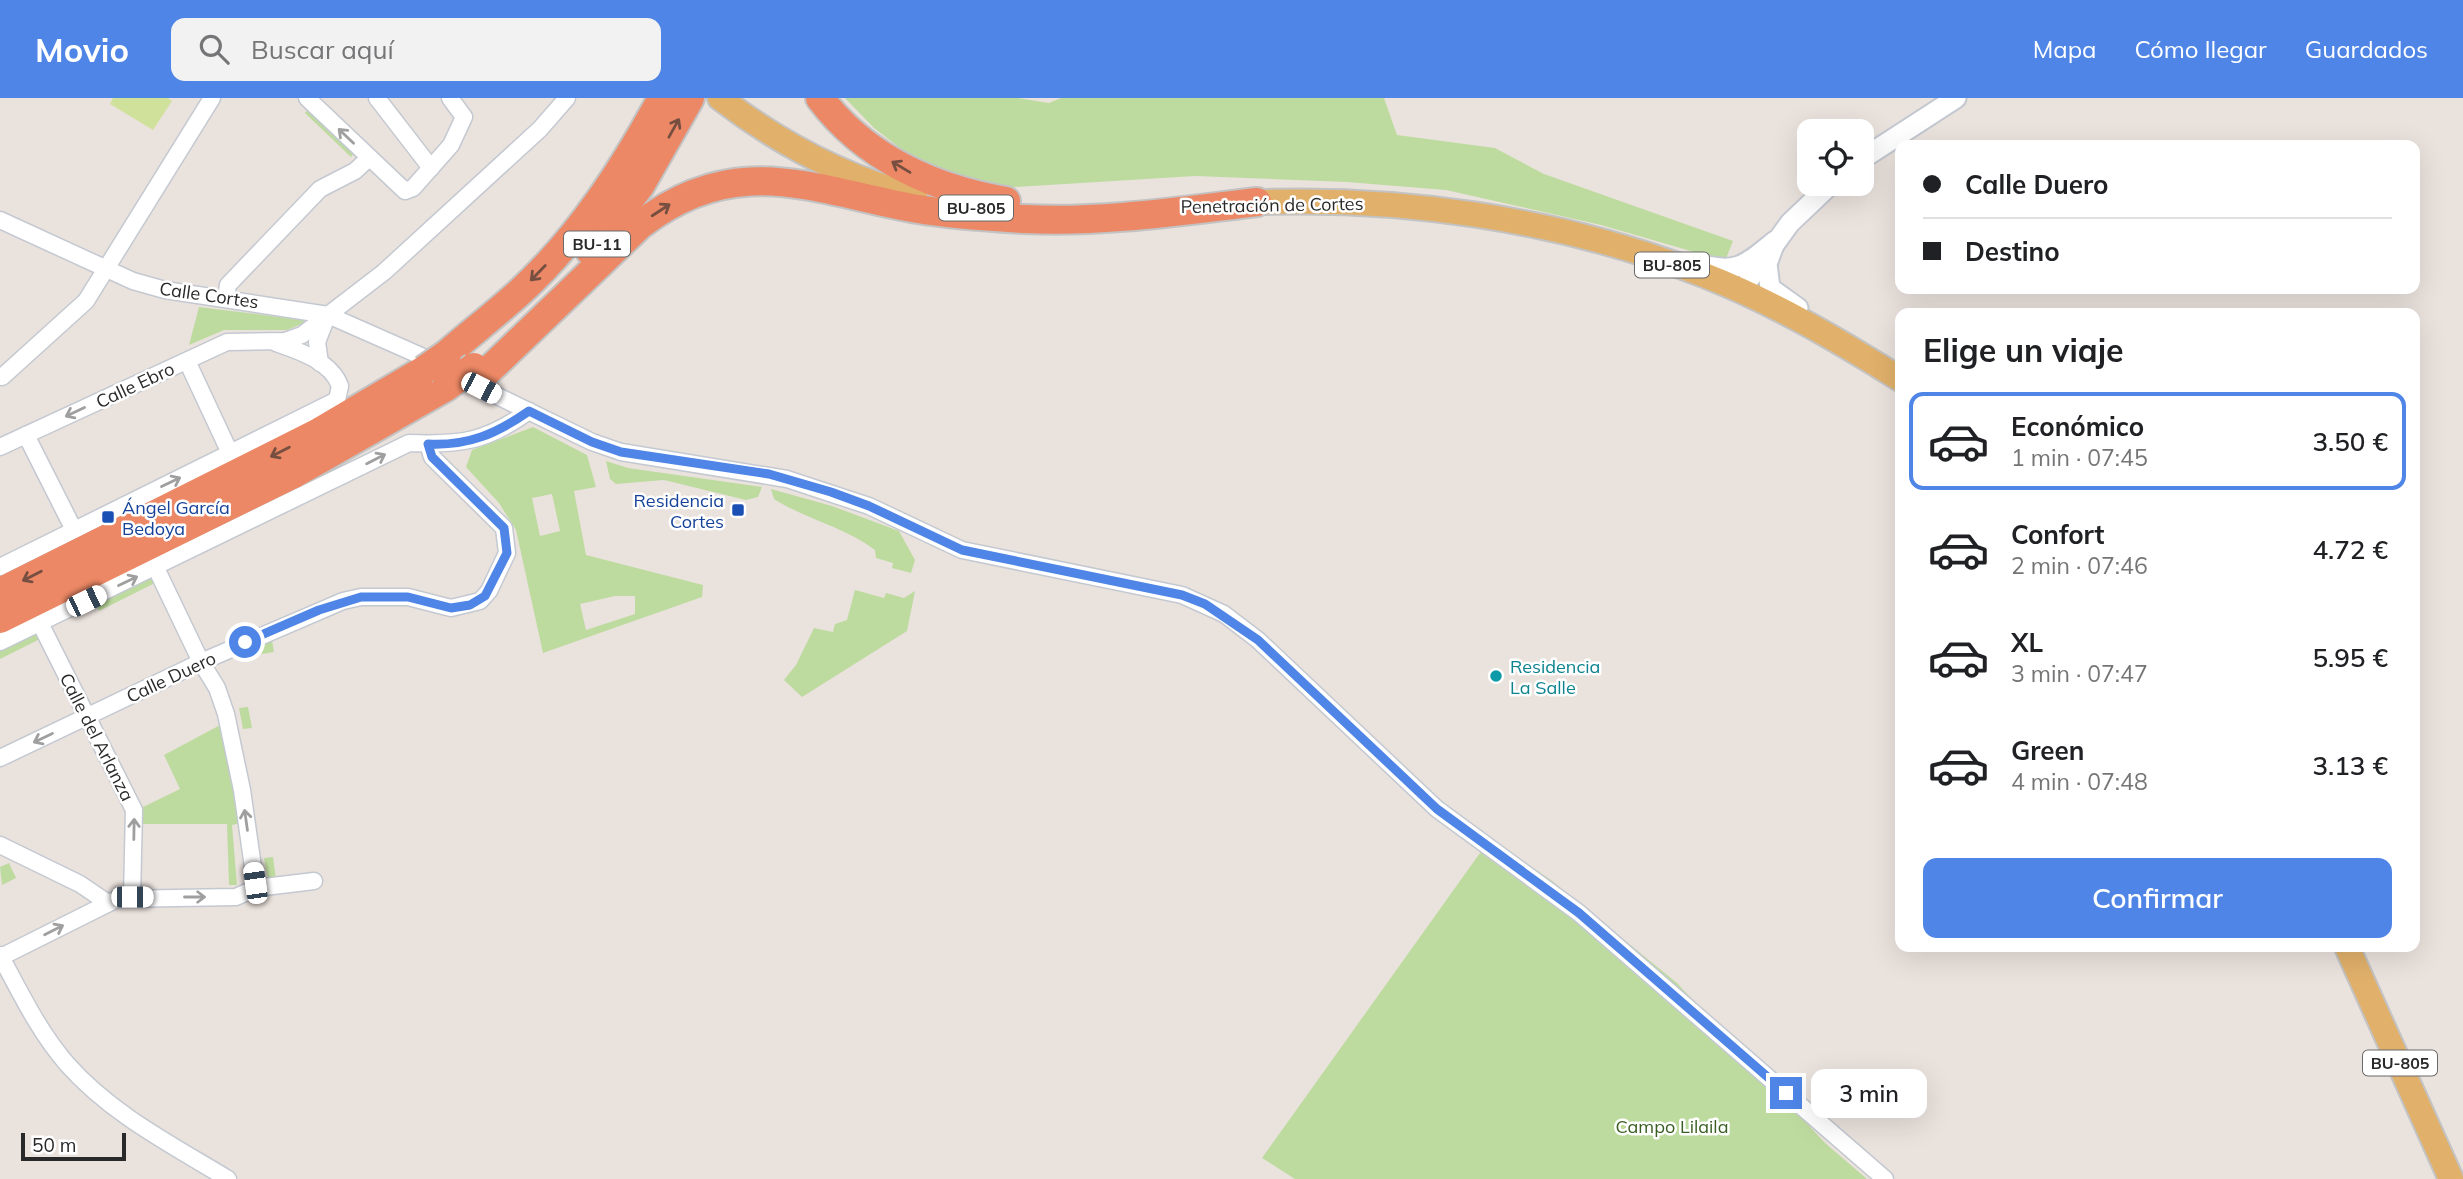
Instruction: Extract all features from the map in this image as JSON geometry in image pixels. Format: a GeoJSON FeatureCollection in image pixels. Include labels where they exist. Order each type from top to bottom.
{"type":"FeatureCollection","features":[{"type":"Feature","properties":{"kind":"highway","name":"BU-11"},"geometry":{"type":"LineString","coordinates":[[0,592],[317,433],[431,360],[520,292],[577,230],[608,188],[662,98]]}},
{"type":"Feature","properties":{"kind":"highway","name":"BU-11"},"geometry":{"type":"LineString","coordinates":[[469,382],[571,275],[615,221],[662,150],[690,98]]}},
{"type":"Feature","properties":{"kind":"highway"},"geometry":{"type":"LineString","coordinates":[[820,98],[853,133],[887,159],[914,174],[970,195],[1013,202],[1257,202]]}},
{"type":"Feature","properties":{"kind":"highway"},"geometry":{"type":"LineString","coordinates":[[0,619],[187,527],[337,464],[469,382],[640,225],[660,210],[712,186],[730,182],[777,181],[829,189],[921,210],[1027,219],[1127,216],[1257,202]]}},
{"type":"Feature","properties":{"kind":"main road","name":"Penetración de Cortes"},"geometry":{"type":"LineString","coordinates":[[720,98],[787,146],[826,165],[855,179],[932,201],[1017,213],[1329,201],[1407,206],[1479,215],[1603,243],[1696,272],[1740,292],[1855,351],[1895,376]]}},
{"type":"Feature","properties":{"kind":"main road","name":"BU-805"},"geometry":{"type":"LineString","coordinates":[[2349,952],[2451,1179]]}},
{"type":"Feature","properties":{"kind":"street"},"geometry":{"type":"LineString","coordinates":[[2,377],[86,301],[212,98]]}},
{"type":"Feature","properties":{"kind":"street"},"geometry":{"type":"LineString","coordinates":[[307,98],[405,191],[413,188],[451,145],[464,117],[450,98]]}},
{"type":"Feature","properties":{"kind":"street"},"geometry":{"type":"LineString","coordinates":[[377,98],[431,168]]}},
{"type":"Feature","properties":{"kind":"street","name":"Calle Ebro"},"geometry":{"type":"LineString","coordinates":[[0,447],[227,342],[275,342],[302,335],[374,280],[540,129],[567,98]]}},
{"type":"Feature","properties":{"kind":"street"},"geometry":{"type":"LineString","coordinates":[[1874,151],[1956,98]]}},
{"type":"Feature","properties":{"kind":"street"},"geometry":{"type":"LineString","coordinates":[[226,298],[228,285],[320,189],[355,171],[369,158]]}},
{"type":"Feature","properties":{"kind":"street"},"geometry":{"type":"LineString","coordinates":[[1603,243],[1650,248],[1721,270],[1744,266],[1776,241],[1819,196]]}},
{"type":"Feature","properties":{"kind":"street","name":"Calle Cortes"},"geometry":{"type":"LineString","coordinates":[[0,220],[105,271],[165,290],[328,314],[431,360]]}},
{"type":"Feature","properties":{"kind":"street"},"geometry":{"type":"LineString","coordinates":[[1740,292],[1776,241]]}},
{"type":"Feature","properties":{"kind":"street"},"geometry":{"type":"LineString","coordinates":[[1776,241],[1767,264],[1770,288],[1855,351]]}},
{"type":"Feature","properties":{"kind":"street"},"geometry":{"type":"LineString","coordinates":[[0,567],[337,400],[340,393],[337,380],[320,363],[317,342],[328,314]]}},
{"type":"Feature","properties":{"kind":"street","name":"Calle Ebro"},"geometry":{"type":"LineString","coordinates":[[275,342],[320,363]]}},
{"type":"Feature","properties":{"kind":"street"},"geometry":{"type":"LineString","coordinates":[[187,361],[230,453]]}},
{"type":"Feature","properties":{"kind":"street"},"geometry":{"type":"LineString","coordinates":[[469,382],[592,442],[621,452],[769,474],[869,506],[962,550],[1182,595],[1224,614],[1258,640],[1437,809],[1579,913],[1674,992],[1885,1179]]}},
{"type":"Feature","properties":{"kind":"street"},"geometry":{"type":"LineString","coordinates":[[0,642],[410,443],[465,443],[488,436],[529,411]]}},
{"type":"Feature","properties":{"kind":"street"},"geometry":{"type":"LineString","coordinates":[[26,435],[74,530]]}},
{"type":"Feature","properties":{"kind":"street","name":"Calle Duero"},"geometry":{"type":"LineString","coordinates":[[0,758],[201,662],[342,601],[378,596],[408,597],[451,608],[470,605],[485,596],[507,553],[504,528],[432,457],[428,444]]}},
{"type":"Feature","properties":{"kind":"street"},"geometry":{"type":"LineString","coordinates":[[156,568],[201,662],[217,688],[227,717],[242,790],[256,888]]}},
{"type":"Feature","properties":{"kind":"street","name":"Calle del Arlanza"},"geometry":{"type":"LineString","coordinates":[[40,624],[134,810],[132,897]]}},
{"type":"Feature","properties":{"kind":"street"},"geometry":{"type":"LineString","coordinates":[[0,845],[80,884],[108,902]]}},
{"type":"Feature","properties":{"kind":"street"},"geometry":{"type":"LineString","coordinates":[[228,1179],[173,1147],[86,1084],[65,1063],[17,989],[1,956],[108,902],[132,897],[236,897],[256,888],[314,881]]}},
{"type":"Feature","properties":{"kind":"green space"},"geometry":{"type":"Polygon","coordinates":[[[113,98],[168,98],[172,101],[153,130],[110,104],[113,98]]]}},
{"type":"Feature","properties":{"kind":"green space"},"geometry":{"type":"Polygon","coordinates":[[[845,98],[1018,98],[1049,103],[1061,98],[1384,98],[1397,135],[1495,148],[1544,174],[1733,241],[1725,261],[1601,225],[1446,190],[1347,182],[1195,176],[999,188],[946,173],[909,155],[874,128],[845,98]]]}},
{"type":"Feature","properties":{"kind":"green space"},"geometry":{"type":"Polygon","coordinates":[[[309,108],[355,152],[351,157],[305,113],[309,108]]]}},
{"type":"Feature","properties":{"kind":"green space"},"geometry":{"type":"Polygon","coordinates":[[[199,307],[304,320],[304,323],[287,330],[224,330],[189,345],[199,307]]]}},
{"type":"Feature","properties":{"kind":"green space"},"geometry":{"type":"Polygon","coordinates":[[[533,427],[587,455],[596,487],[574,491],[586,555],[703,585],[702,597],[543,653],[516,530],[499,503],[466,467],[472,450],[533,427]],[[552,494],[532,498],[540,536],[560,531],[552,494]],[[615,596],[580,604],[586,630],[635,614],[635,596],[615,596]]]}},
{"type":"Feature","properties":{"kind":"green space"},"geometry":{"type":"Polygon","coordinates":[[[606,461],[628,468],[762,487],[758,497],[746,500],[664,480],[616,484],[610,479],[606,461]]]}},
{"type":"Feature","properties":{"kind":"green space"},"geometry":{"type":"Polygon","coordinates":[[[771,489],[832,506],[899,531],[915,560],[911,573],[892,568],[893,563],[876,558],[875,550],[851,535],[774,499],[771,489]]]}},
{"type":"Feature","properties":{"kind":"green space"},"geometry":{"type":"Polygon","coordinates":[[[153,576],[157,582],[99,611],[95,605],[153,576]]]}},
{"type":"Feature","properties":{"kind":"green space"},"geometry":{"type":"Polygon","coordinates":[[[855,590],[884,598],[886,593],[904,598],[915,591],[907,631],[802,697],[784,680],[796,665],[814,628],[833,632],[835,624],[847,620],[855,590]]]}},
{"type":"Feature","properties":{"kind":"green space"},"geometry":{"type":"Polygon","coordinates":[[[37,633],[40,639],[0,659],[0,651],[37,633]]]}},
{"type":"Feature","properties":{"kind":"green space"},"geometry":{"type":"Polygon","coordinates":[[[271,635],[274,652],[256,655],[254,644],[271,635]]]}},
{"type":"Feature","properties":{"kind":"green space"},"geometry":{"type":"Polygon","coordinates":[[[248,707],[252,728],[243,729],[239,708],[248,707]]]}},
{"type":"Feature","properties":{"kind":"green space"},"geometry":{"type":"Polygon","coordinates":[[[224,723],[241,823],[232,825],[237,885],[229,885],[227,824],[142,824],[141,808],[180,789],[164,755],[224,723]]]}},
{"type":"Feature","properties":{"kind":"green space","name":"Campo Lilaila"},"geometry":{"type":"Polygon","coordinates":[[[1490,839],[1551,880],[1677,983],[1825,1143],[1867,1179],[1295,1179],[1262,1158],[1490,839]]]}},
{"type":"Feature","properties":{"kind":"green space"},"geometry":{"type":"Polygon","coordinates":[[[273,857],[276,879],[268,880],[264,858],[273,857]]]}},
{"type":"Feature","properties":{"kind":"green space"},"geometry":{"type":"Polygon","coordinates":[[[9,863],[16,878],[2,885],[0,867],[9,863]]]}},
{"type":"Feature","properties":{"kind":"place","name":"Residencia Cortes"},"geometry":{"type":"Point","coordinates":[738,510]}},
{"type":"Feature","properties":{"kind":"place","name":"Ángel García Bedoya"},"geometry":{"type":"Point","coordinates":[108,517]}},
{"type":"Feature","properties":{"kind":"place","name":"Residencia La Salle"},"geometry":{"type":"Point","coordinates":[1496,676]}},
{"type":"Feature","properties":{"kind":"route"},"geometry":{"type":"LineString","coordinates":[[245,642],[342,601],[361,597],[408,597],[451,608],[480,601],[502,568],[507,553],[504,528],[432,457],[428,444],[465,443],[488,436],[529,411],[592,442],[629,454],[734,468],[787,479],[869,506],[962,550],[1182,595],[1224,614],[1258,640],[1437,809],[1579,913],[1674,992],[1786,1093]]}}]}
